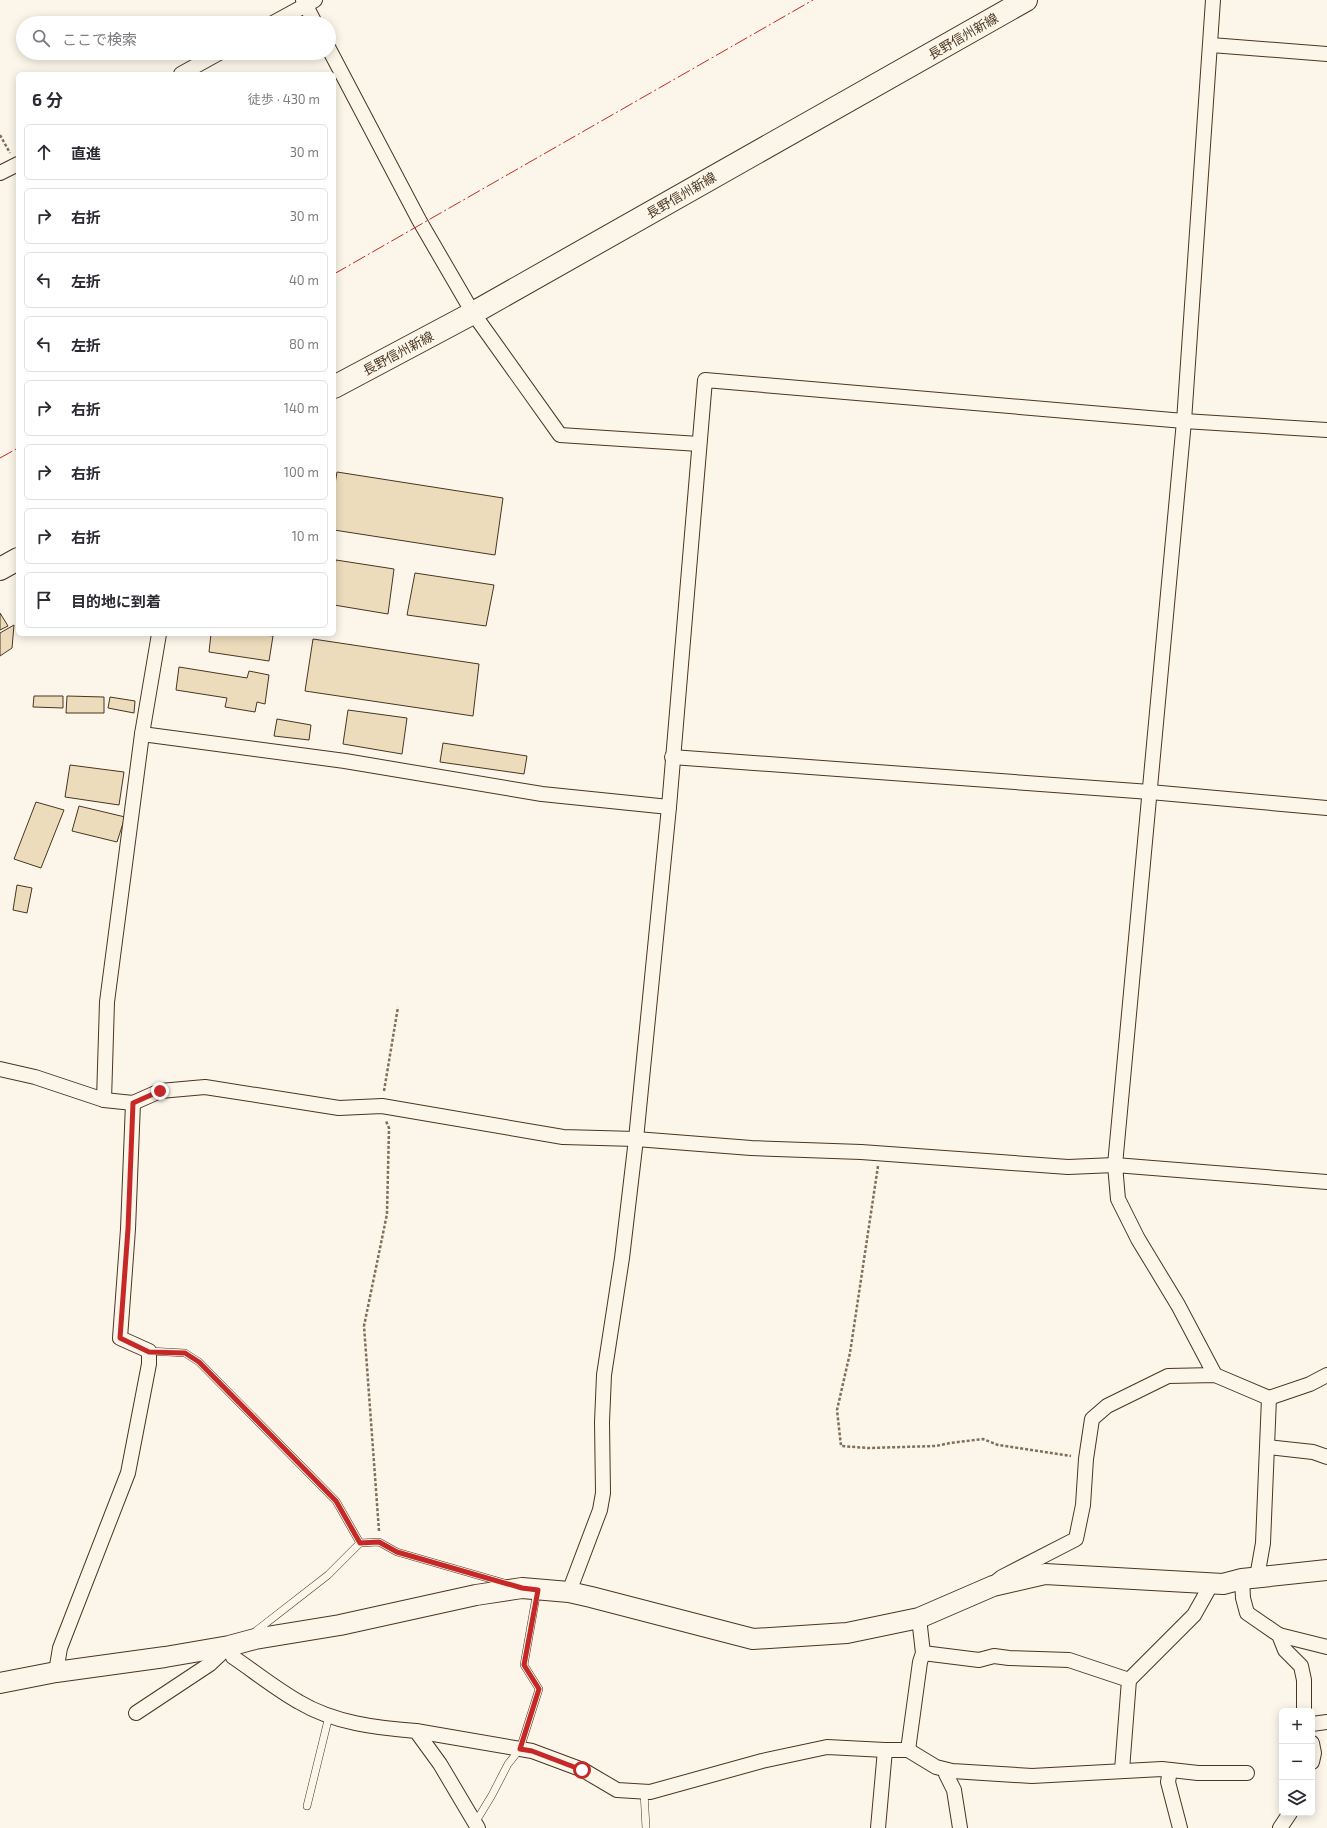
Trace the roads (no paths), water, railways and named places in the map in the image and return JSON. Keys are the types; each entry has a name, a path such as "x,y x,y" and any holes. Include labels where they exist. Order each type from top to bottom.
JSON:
{"main road":[{"name":"長野信州新線","path":"336,386 473,313 1026,0"},
{"path":"0,570 16,560"}],"street":[{"path":"1213,0 1184,421 1115,1165 1118,1199 1138,1239 1178,1305 1215,1375"},
{"path":"285,16 308,2 313,16"},
{"path":"1211,45 1327,54"},
{"path":"185,72 206,60"},
{"path":"335,60 419,220 473,313 560,435 699,444"},
{"path":"0,173 16,165"},
{"path":"569,1592 600,1510 603,1493 602,1422 604,1374 622,1258 636,1139 669,807 672,757 705,380 1184,421 1327,430"},
{"path":"104,1100 107,1002 142,734 159,636"},
{"path":"142,734 345,761 542,794 669,807"},
{"path":"672,757 1150,792 1327,808"},
{"path":"0,1069 35,1077 104,1100 133,1103 160,1091 204,1087 339,1108 382,1106 563,1137 636,1139 751,1148 880,1154 1068,1167 1115,1165 1327,1182"},
{"path":"56,1672 60,1648 128,1473 149,1364 149,1352 120,1338 128,1229 133,1103"},
{"path":"993,1586 1002,1577 1076,1539 1083,1504 1086,1459 1092,1419 1107,1406 1168,1376 1215,1375 1269,1398 1310,1384 1327,1375"},
{"path":"1269,1398 1263,1543 1243,1598 1247,1613 1279,1635 1305,1640 1327,1647"},
{"path":"1268,1447 1313,1452 1327,1457"},
{"path":"0,1683 56,1672 165,1657 229,1646 255,1639 340,1626 476,1595 530,1589 569,1592 753,1639 847,1633 919,1618 993,1586 1045,1574 1223,1584 1250,1578 1327,1570"},
{"path":"1122,1770 1129,1680 1194,1615 1212,1583"},
{"path":"908,1750 920,1662 923,1653 919,1618"},
{"path":"1279,1635 1285,1650 1301,1666 1304,1680 1304,1708"},
{"path":"136,1713 210,1664 229,1646"},
{"path":"229,1646 233,1657 300,1703 329,1716 372,1727 416,1731 532,1751 582,1770 617,1790 650,1792 747,1765 827,1748 908,1750 936,1767 946,1770 1032,1776 1122,1770 1247,1773"},
{"path":"923,1653 979,1660 994,1656 1009,1658 1070,1660 1129,1680"},
{"path":"1315,1724 1327,1722"},
{"path":"416,1731 440,1764 477,1826"},
{"path":"878,1828 885,1750"},
{"path":"946,1770 946,1774 954,1790 960,1828"},
{"path":"1170,1770 1168,1782 1180,1828"},
{"path":"1280,1828 1288,1816"}],"lane":[{"path":"149,1352 185,1353 199,1362 336,1501 360,1543"},
{"path":"255,1639 256,1630 328,1575 360,1543 379,1542 397,1552 530,1589 524,1665 539,1689 520,1749 508,1764 477,1826"},
{"path":"307,1806 329,1716"},
{"path":"644,1792 646,1828"}]}
